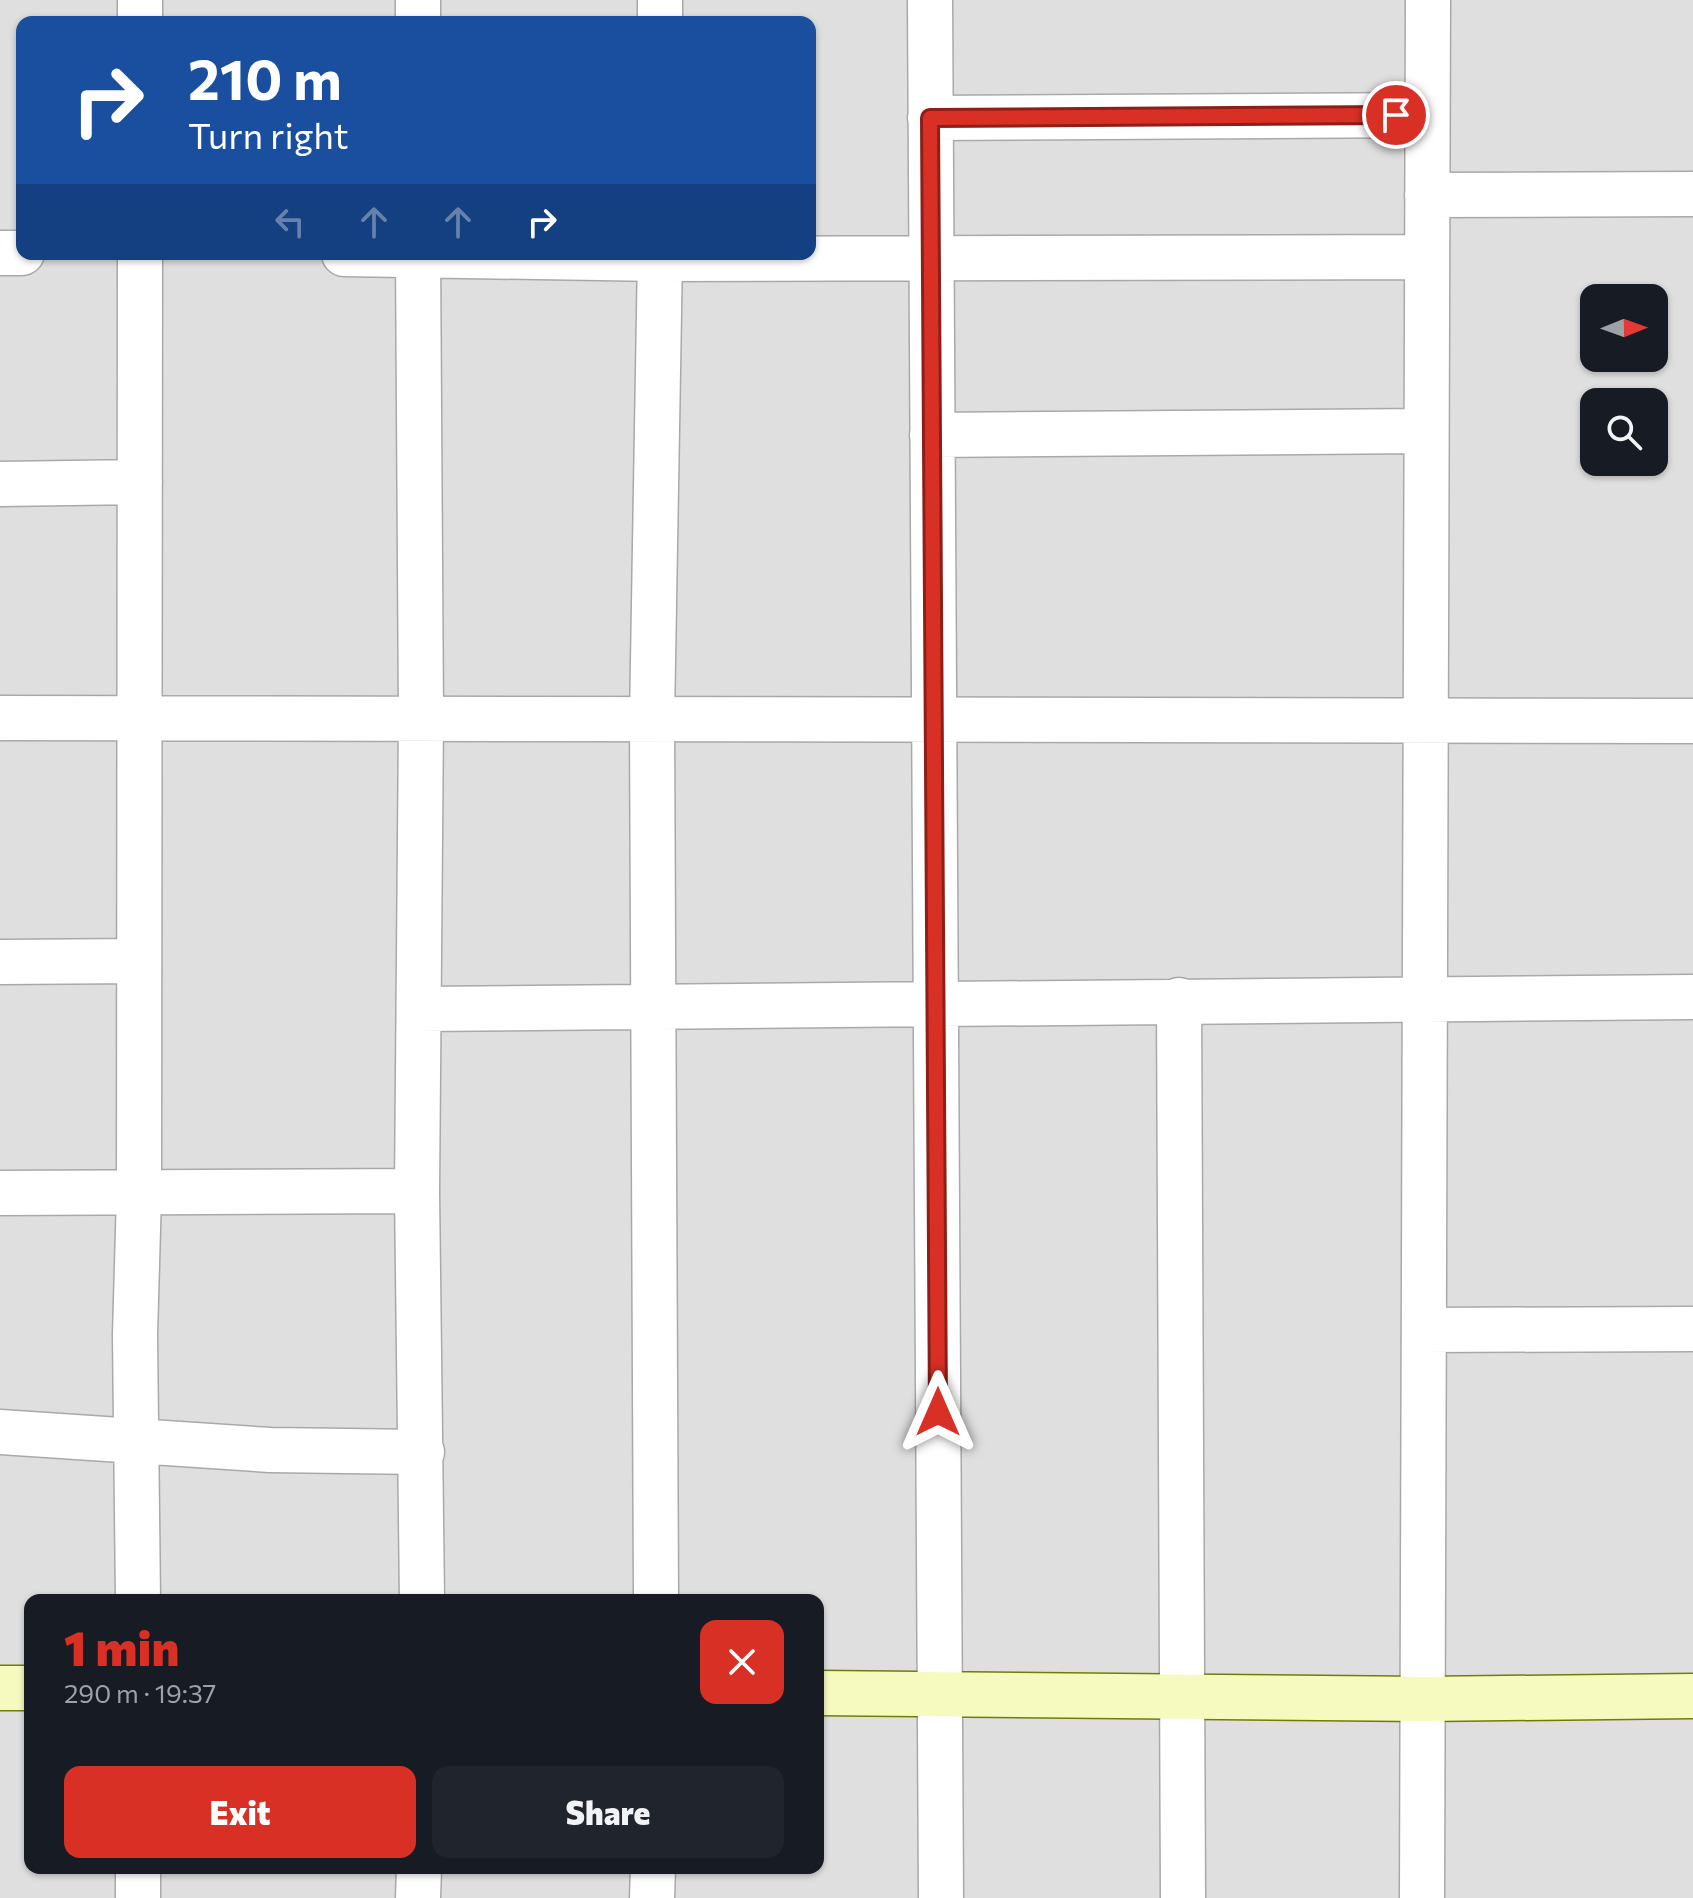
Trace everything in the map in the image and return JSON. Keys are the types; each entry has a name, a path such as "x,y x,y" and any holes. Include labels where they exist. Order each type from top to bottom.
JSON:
{"street":[{"path":"930,0 941,1898"},
{"path":"1422,1898 1428,0"},
{"path":"930,118 1427,115"},
{"path":"1427,195 1693,194"},
{"path":"816,258 1427,257"},
{"path":"138,1594 135,1335 139,1194 140,260"},
{"path":"418,260 421,1009 417,1191 422,1594"},
{"path":"656,1594 652,720 660,260"},
{"path":"932,435 1426,431"},
{"path":"0,484 140,482"},
{"path":"0,718 1693,721"},
{"path":"0,962 139,961"},
{"path":"421,1009 1425,997 1693,997"},
{"path":"1179,1000 1183,1898"},
{"path":"0,1193 417,1191"},
{"path":"1424,1330 1693,1329"},
{"path":"0,1432 270,1450 422,1452"},
{"path":"0,1688 24,1688"},
{"path":"824,1693 1423,1699 1693,1696"},
{"path":"138,1874 138,1898"},
{"path":"418,1898 419,1874"},
{"path":"652,1898 653,1874"}],"shaded area":[{"path":"0,0 1693,0 1693,1898 0,1898"}],"route":[{"path":"938,1412 930,118 1396,115"}]}
